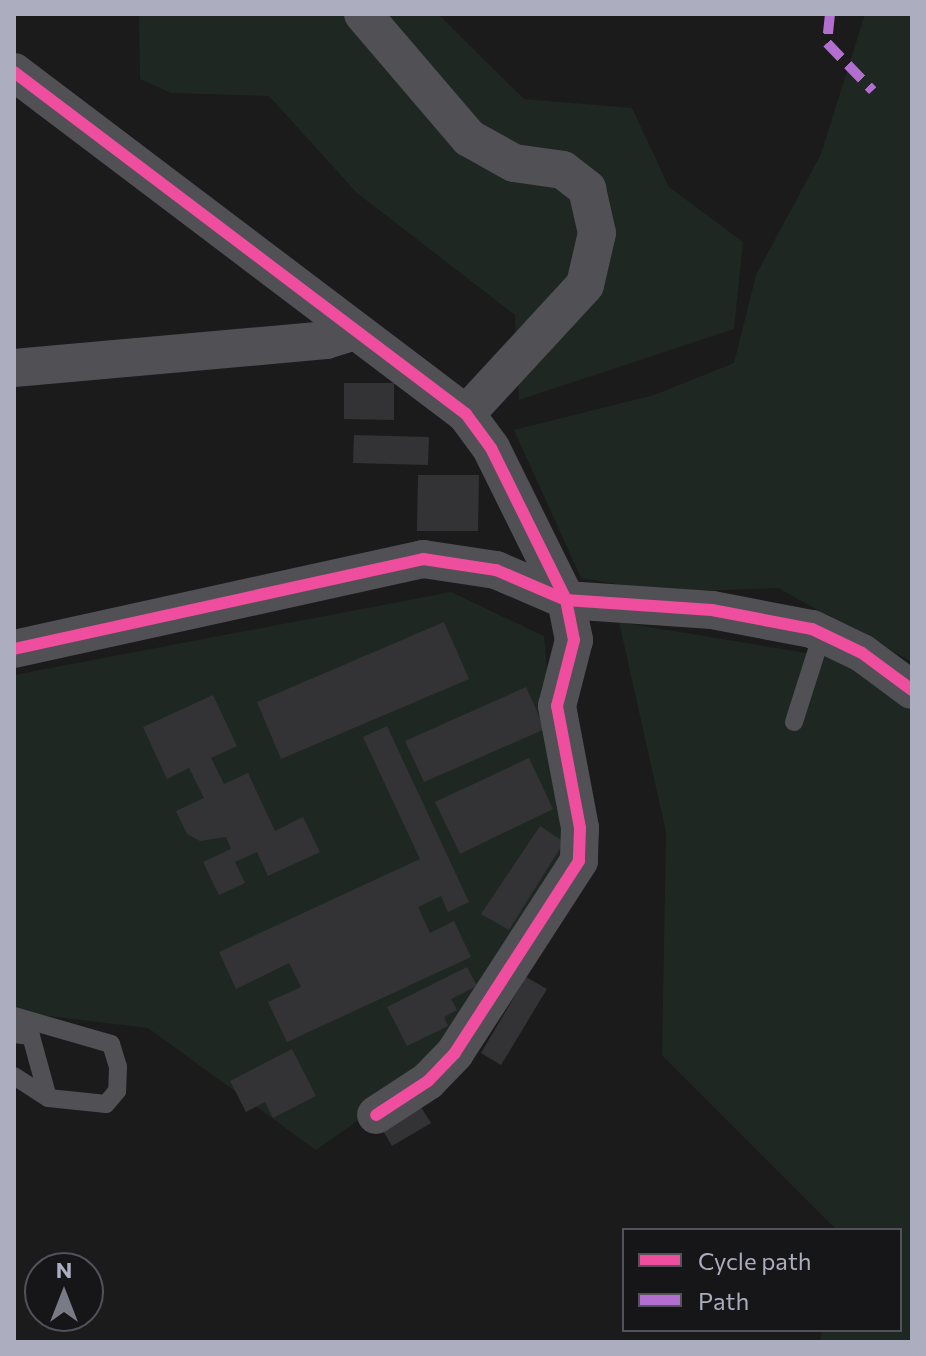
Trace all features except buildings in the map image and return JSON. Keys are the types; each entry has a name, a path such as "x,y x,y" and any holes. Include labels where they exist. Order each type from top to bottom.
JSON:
{"street":[{"path":"363,14 469,138 514,163 563,170 587,189 597,233 585,285 466,414"},
{"path":"14,72 466,414 491,448 566,600 574,640 557,706 580,828 579,861 455,1053 428,1081 376,1115"},
{"path":"14,368 326,340 356,331"},
{"path":"14,649 423,559 496,570 566,600 712,610 822,634 862,653 912,690"}],"lane":[{"path":"794,722 822,634"},
{"path":"14,1076 48,1098 106,1104 117,1091 118,1067 111,1044 23,1026"},
{"path":"23,1026 48,1098"}],"shaded area":[{"path":"139,14 438,14 524,99 632,108 669,187 743,242 734,329 519,400 515,315 357,193 269,96 171,93 140,79"},
{"path":"865,14 912,14 912,662 778,588 666,592 581,578 514,430 654,395 734,363 756,275 821,154"},
{"path":"451,592 544,636 565,852 498,961 407,1086 316,1150 148,1028 14,1012 14,675"},
{"path":"619,622 849,660 912,711 912,1342 819,1342 822,1332 902,1332 902,1228 835,1228 662,1055 666,832"}],"marked path":[{"path":"830,14 827,43 873,91"}],"cycle path":[{"path":"14,72 466,414 491,448 566,600 574,640 557,706 580,828 579,861 455,1053 428,1081 376,1115"},
{"path":"14,649 423,559 496,570 566,600 712,610 812,629 862,653 912,690"}]}
